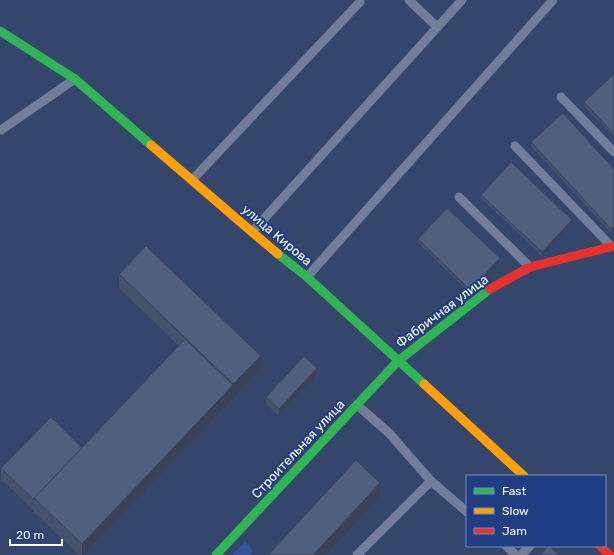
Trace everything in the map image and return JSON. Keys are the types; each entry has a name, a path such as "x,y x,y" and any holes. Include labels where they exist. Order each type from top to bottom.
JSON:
{"street":[{"name":"улица Кирова","path":"0,31 75,79 252,232 307,277 523,475"},
{"name":"Фабричная улица","path":"398,361 487,291 530,266 613,246"},
{"name":"Строительная улица","path":"216,555 398,361"},
{"path":"601,547 610,555"}],"lane":[{"path":"409,0 437,27"},
{"path":"252,232 462,0"},
{"path":"307,277 553,0"},
{"path":"192,180 360,2"},
{"path":"0,130 75,79"},
{"path":"561,97 614,152"},
{"path":"515,146 613,246"},
{"path":"459,197 530,266"},
{"path":"357,405 389,433 431,481 466,511"},
{"path":"357,555 431,481"},
{"path":"507,547 516,555"},
{"path":"521,555 529,547"}],"shaded area":[{"path":"246,541 253,551 250,555 232,555"}],"building":[{"path":"614,74 614,134 584,102"},
{"path":"563,113 614,169 614,226 611,229 531,142"},
{"path":"511,162 572,220 542,252 481,195"},
{"path":"447,208 500,258 470,290 418,239"},
{"path":"146,246 261,356 233,384 119,274"},
{"path":"185,339 233,385 82,544 34,498"},
{"path":"304,356 317,368 279,409 266,397"},
{"path":"51,417 82,448 34,498 34,500 1,468"},
{"path":"356,460 380,483 313,555 268,555"},
{"path":"547,547 550,547 559,555 540,555"}],"traffic: fast":[{"path":"0,31 75,79 151,145"},
{"path":"278,254 307,277 424,384"},
{"path":"216,555 398,361 490,289"}],"traffic: slow":[{"path":"151,145 278,254"},
{"path":"424,384 523,475"}],"traffic: jam":[{"path":"490,289 530,267 614,246"},
{"path":"601,547 610,555"}]}
